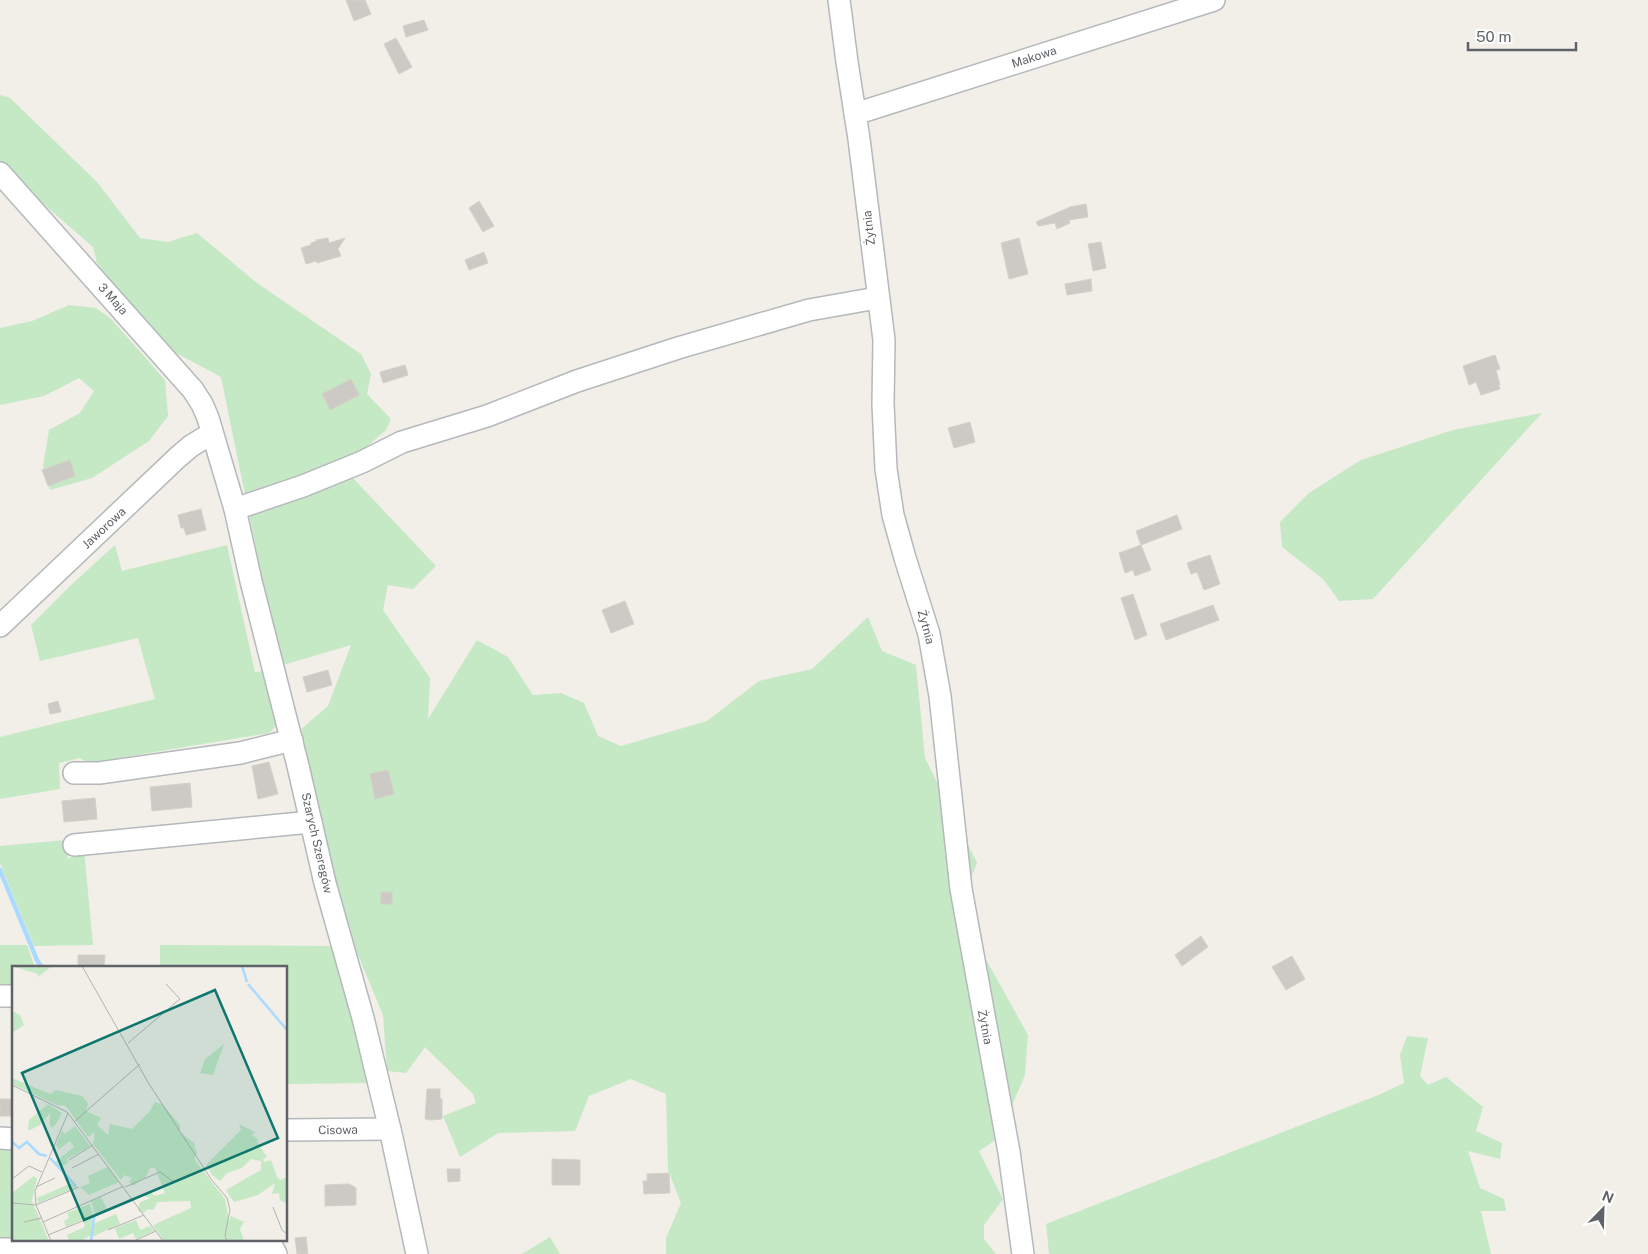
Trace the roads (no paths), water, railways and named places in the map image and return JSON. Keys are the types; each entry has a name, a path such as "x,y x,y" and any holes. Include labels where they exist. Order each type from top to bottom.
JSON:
{"street":[{"name":"Żytnia","path":"839,0 884,340 883,404 886,469 894,515 905,558 929,634 940,696 961,889 1009,1152 1023,1254"},
{"name":"Makowa","path":"855,114 1214,0"},
{"name":"3 Maja","path":"0,173 193,390 202,404 212,434"},
{"path":"235,509 303,486 362,462 402,442 487,416 577,381 678,348 809,310 877,298"},
{"name":"Szarych Szeregów","path":"212,434 235,509 250,582 292,740 325,883 363,1018 418,1254"},
{"name":"Jaworowa","path":"0,626 178,458 196,443 212,434"},
{"path":"74,773 98,773 240,753 292,740"},
{"path":"74,845 311,822"},
{"name":"Cisowa","path":"288,1130 390,1129"},
{"path":"0,1249 273,1248 276,1254"}],"waterway":[{"path":"0,870 41,966"}]}
